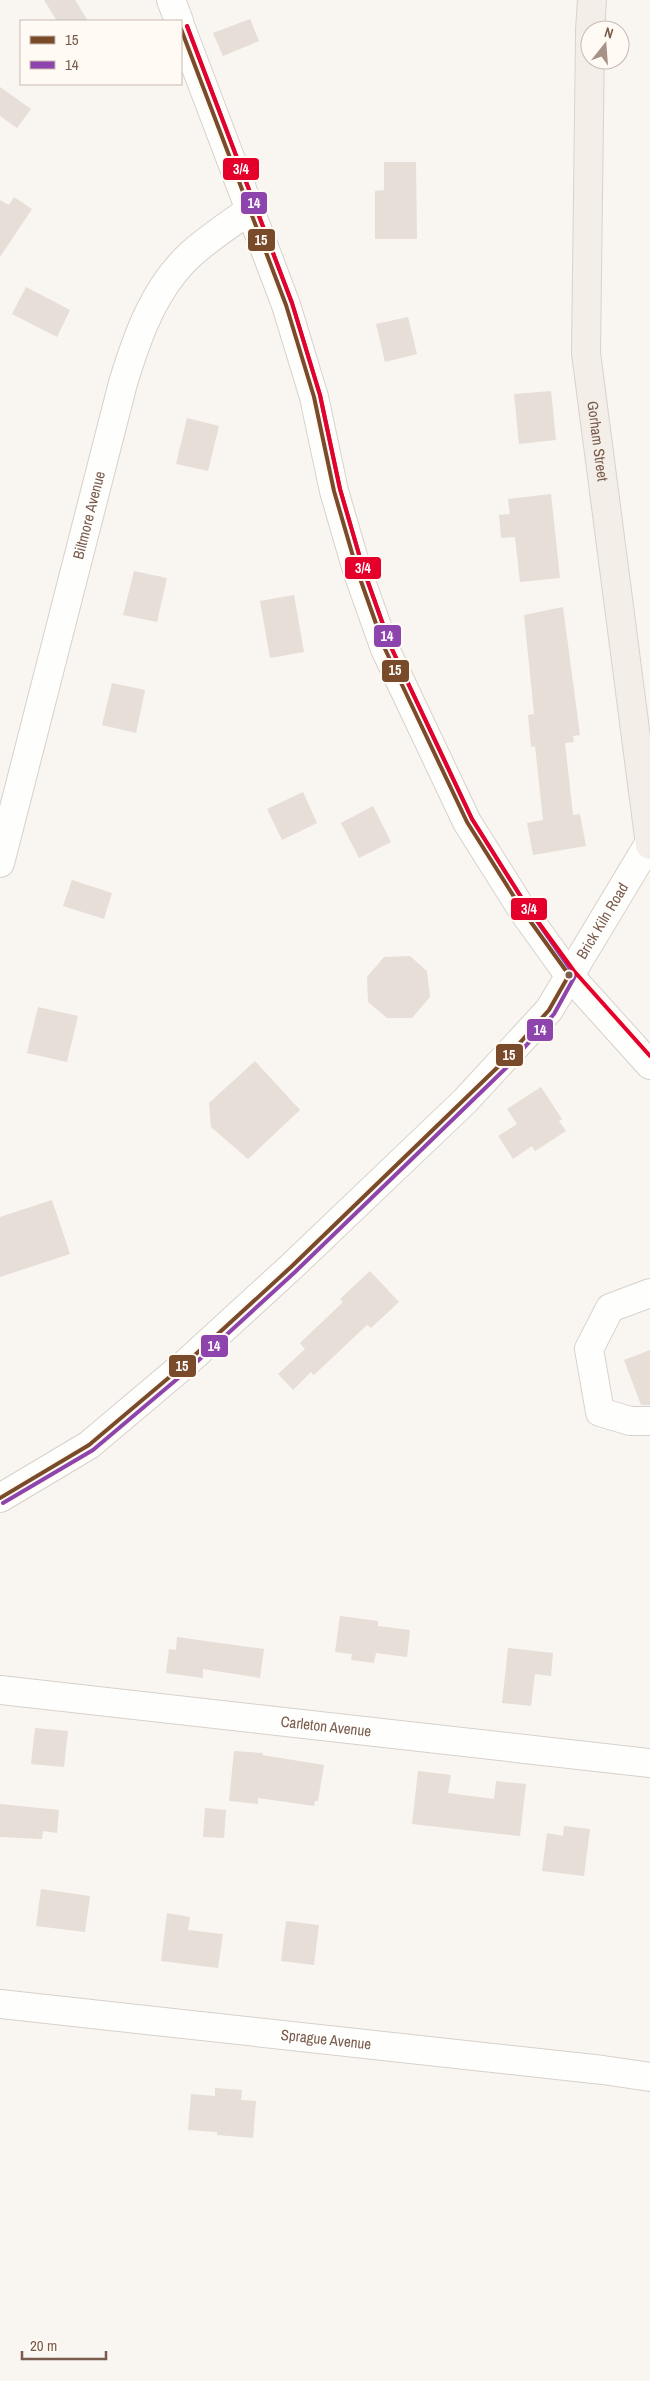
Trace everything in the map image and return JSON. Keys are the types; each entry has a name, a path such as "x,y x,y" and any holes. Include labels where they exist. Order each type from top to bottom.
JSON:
{"main road":[{"path":"591,20 592,0"},
{"name":"Gorham Street","path":"590,70 586,353 650,844"}],"street":[{"path":"171,0 179,20"},
{"path":"182,31 286,305 314,397 337,500 357,570 385,649 467,822 523,911 569,975 650,1065"},
{"name":"Biltmore Avenue","path":"0,863 118,402 134,349 158,297 172,275 210,238 250,210"},
{"name":"Brick Kiln Road","path":"0,1498 89,1445 185,1364 291,1267 502,1063 549,1010 650,844"},
{"path":"650,1293 610,1308 589,1349 600,1412 630,1421 650,1421"},
{"name":"Carleton Avenue","path":"0,1690 650,1763"},
{"name":"Sprague Avenue","path":"0,2004 593,2069 650,2077"}],"building":[{"path":"44,0 75,0 87,20 56,20"},
{"path":"250,19 259,41 223,56 213,33"},
{"path":"0,87 31,109 17,128 0,116"},
{"path":"384,162 416,162 417,239 375,239 375,191 384,190"},
{"path":"14,197 32,209 0,257 0,200 9,205"},
{"path":"26,287 70,310 57,337 12,314"},
{"path":"408,317 417,354 385,362 376,324"},
{"path":"551,391 556,440 519,444 514,394"},
{"path":"187,418 219,426 208,471 176,464"},
{"path":"551,494 560,578 520,582 515,537 501,538 499,515 510,514 508,499"},
{"path":"134,571 167,578 157,622 123,615"},
{"path":"294,595 304,652 270,658 260,601"},
{"path":"563,607 580,735 573,736 574,742 565,743 573,815 580,814 586,846 533,855 527,823 543,820 535,746 531,747 528,715 534,714 524,615"},
{"path":"112,683 145,690 136,733 102,725"},
{"path":"303,792 317,823 282,840 267,809"},
{"path":"373,806 391,842 359,858 341,823"},
{"path":"72,880 112,893 104,919 63,906"},
{"path":"410,956 427,971 430,997 412,1018 387,1018 368,1002 367,977 384,957"},
{"path":"38,1007 78,1016 67,1062 27,1053"},
{"path":"255,1061 300,1110 248,1159 211,1127 209,1103"},
{"path":"541,1087 562,1119 559,1121 566,1131 535,1151 532,1146 513,1159 498,1136 517,1124 507,1109"},
{"path":"52,1200 70,1254 0,1277 0,1217"},
{"path":"370,1271 399,1302 371,1328 367,1325 314,1375 311,1372 293,1390 278,1374 305,1349 300,1343 343,1302 340,1299"},
{"path":"650,1350 650,1405 641,1405 624,1360"},
{"path":"340,1616 378,1621 378,1626 410,1630 407,1657 376,1653 374,1663 351,1660 352,1654 335,1652"},
{"path":"177,1637 264,1649 260,1678 203,1669 203,1678 166,1673 169,1649 176,1650"},
{"path":"508,1648 553,1653 551,1676 535,1674 531,1706 502,1703"},
{"path":"35,1728 68,1731 64,1767 31,1764"},
{"path":"234,1751 263,1753 262,1755 324,1765 318,1801 315,1801 314,1806 258,1798 258,1804 229,1801"},
{"path":"418,1771 451,1775 448,1793 494,1799 496,1781 526,1784 520,1836 412,1824"},
{"path":"0,1804 59,1810 57,1833 43,1831 42,1839 0,1837"},
{"path":"205,1808 226,1810 224,1838 203,1837"},
{"path":"564,1826 590,1829 584,1876 542,1871 547,1833 563,1836"},
{"path":"41,1889 90,1896 85,1932 36,1926"},
{"path":"167,1913 190,1917 188,1930 223,1934 218,1968 161,1961"},
{"path":"286,1921 319,1925 314,1965 281,1961"},
{"path":"215,2088 242,2090 241,2100 256,2101 253,2138 217,2135 217,2132 188,2130 191,2094 215,2096"}],"transit line":[{"name":"14","path":"3,1503 93,1450 189,1369 295,1272 507,1067 554,1014 575,976 528,908 472,819 391,647 363,568 340,489 320,395 292,303 187,26"},
{"name":"3/4","path":"187,26 292,303 320,395 340,489 363,568 391,647 472,819 528,908 574,971 650,1056"},
{"name":"15","path":"0,1498 89,1445 185,1364 291,1267 502,1063 549,1010 569,975 523,911 467,822 385,649 357,570 334,491 314,397 286,305 182,32"}]}
